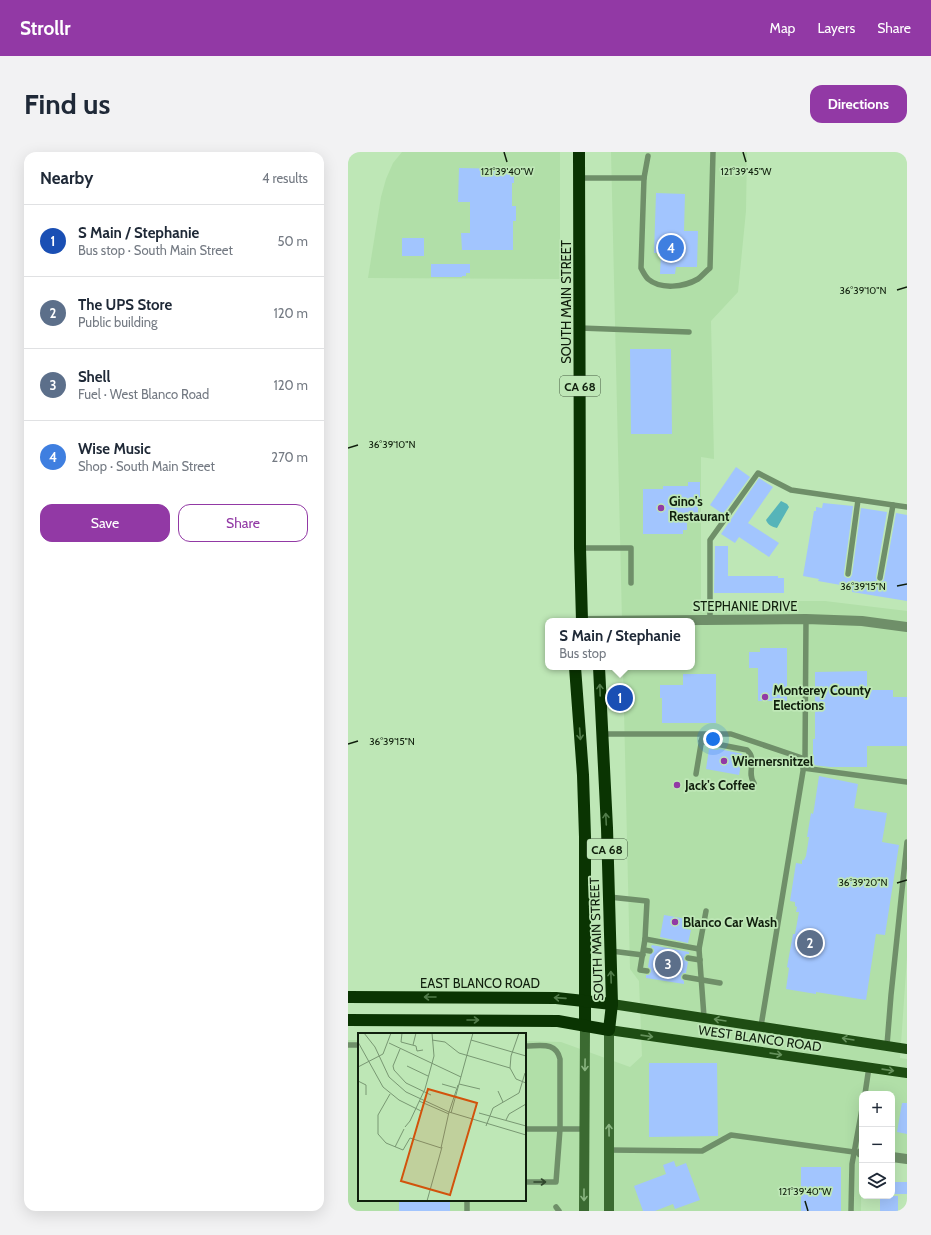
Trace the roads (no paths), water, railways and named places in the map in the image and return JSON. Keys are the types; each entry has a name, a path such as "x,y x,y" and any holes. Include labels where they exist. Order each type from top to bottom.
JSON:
{"highway":[{"name":"SOUTH MAIN STREET","path":"579,152 580,548 583,618"},
{"name":"SOUTH MAIN STREET","path":"576,670 584,798 585,1026"},
{"name":"SOUTH MAIN STREET","path":"599,670 611,951 612,1004 609,1030"},
{"name":"EAST BLANCO ROAD","path":"348,997 556,998 612,1004"},
{"path":"348,1020 558,1021 609,1030"}],"main road":[{"name":"WEST BLANCO ROAD","path":"612,1004 907,1049"},
{"name":"SOUTH MAIN STREET","path":"584,1211 586,1129 585,1026"},
{"name":"WEST BLANCO ROAD","path":"609,1030 907,1073"},
{"name":"SOUTH MAIN STREET","path":"609,1030 609,1211"}],"street":[{"name":"STEPHANIE DRIVE","path":"695,619 806,619 862,621 907,627"},
{"path":"895,1157 907,1159"}],"lane":[{"path":"648,156 644,178 641,268 646,278 663,286 685,284 699,278 710,268 714,152"},
{"path":"579,178 644,178"},
{"path":"580,328 689,332"},
{"path":"710,619 710,540 758,473 791,490 907,507"},
{"path":"848,574 858,500"},
{"path":"880,578 893,505"},
{"path":"580,548 631,548 631,583"},
{"path":"761,1026 805,759 806,619"},
{"path":"696,774 702,733"},
{"path":"602,734 731,734 805,759"},
{"path":"701,741 748,750 752,758 750,777 754,783"},
{"path":"804,768 907,782"},
{"path":"887,1045 892,979 907,842"},
{"path":"608,896 647,901 646,939 640,970 647,971"},
{"path":"704,1017 699,949 706,911"},
{"path":"646,939 699,949"},
{"path":"611,951 650,951"},
{"path":"688,958 700,960"},
{"path":"685,977 720,983"},
{"path":"526,1046 552,1047 556,1049 559,1055 560,1129 556,1182 526,1182"},
{"path":"865,1091 869,1067"},
{"path":"526,1129 586,1129"},
{"path":"609,1150 702,1151 731,1135 859,1153 852,1164 851,1211"}],"water":[{"path":"781,501 789,507 777,528 770,526 766,520"}],"place":[{"name":"Wise Music","path":"671,248"},
{"name":"Gino's Restaurant","path":"661,508"},
{"name":"Monterey County Elections","path":"765,697"},
{"name":"S Main / Stephanie","path":"620,698"},
{"name":"Wiernersnitzel","path":"724,761"},
{"name":"Jack's Coffee","path":"677,785"},
{"name":"Blanco Car Wash","path":"675,922"},
{"name":"The UPS Store","path":"810,943"},
{"name":"Shell","path":"668,964"}]}
